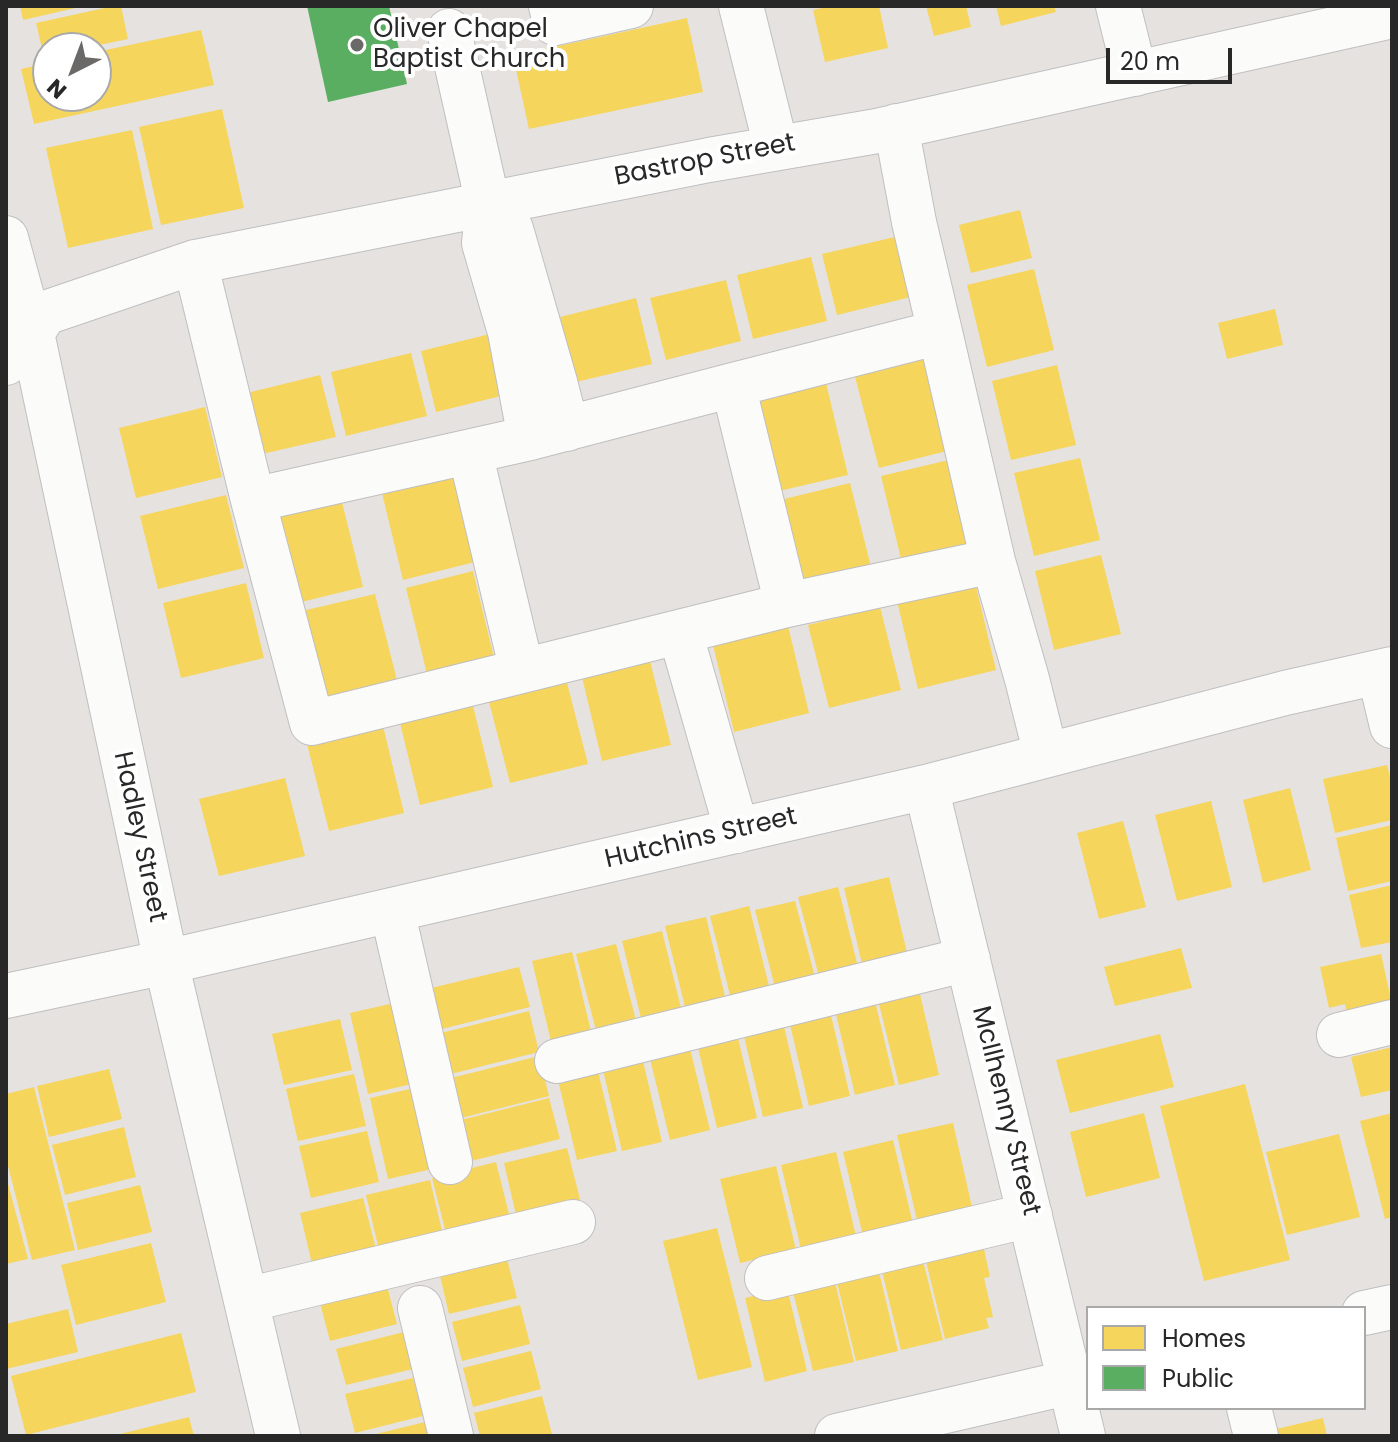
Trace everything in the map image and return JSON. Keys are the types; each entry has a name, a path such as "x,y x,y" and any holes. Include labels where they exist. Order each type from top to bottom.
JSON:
{"street":[{"path":"551,6 555,23 631,6"},
{"path":"741,6 776,147"},
{"path":"1118,6 1135,74"},
{"name":"Bastrop Street","path":"15,337 45,313 195,262 896,126 1392,16"},
{"path":"449,31 488,204 511,229 555,382 548,434"},
{"path":"896,126 914,222 993,561 1046,755"},
{"name":"Hadley Street","path":"6,238 15,337 278,1436"},
{"path":"195,262 312,723 787,605 993,561"},
{"path":"253,500 548,434 940,332"},
{"path":"733,385 787,605"},
{"path":"470,452 522,671"},
{"path":"680,632 737,831"},
{"path":"1386,670 1392,726"},
{"name":"Hutchins Street","path":"6,996 926,787 1285,693 1386,670"},
{"name":"McIlhenny Street","path":"926,787 1030,1215 1080,1380 1083,1436"},
{"path":"392,910 450,1162"},
{"path":"557,1061 968,959"},
{"path":"1339,1035 1392,1022"},
{"path":"767,1278 1030,1215"},
{"path":"246,1300 573,1222"},
{"path":"1366,1313 1392,1307"},
{"path":"420,1308 451,1436"},
{"path":"837,1436 1080,1380"},
{"path":"1250,1410 1256,1436"}],"building: Homes":[{"path":"20,6 80,6 80,7 23,20"},
{"path":"121,6 128,39 112,42 112,32 38,32 36,23"},
{"path":"831,6 879,6 888,48 825,62 813,10"},
{"path":"926,6 966,6 971,27 934,36"},
{"path":"996,6 1054,6 1056,12 1001,26"},
{"path":"687,18 703,92 529,129 513,56"},
{"path":"201,30 214,85 112,107 112,49"},
{"path":"32,67 32,112 89,112 34,124 21,69"},
{"path":"222,109 244,208 161,225 139,127"},
{"path":"132,130 153,229 68,248 46,148"},
{"path":"1020,210 1032,258 971,273 959,225"},
{"path":"899,236 915,296 837,315 822,254"},
{"path":"811,257 827,321 753,339 737,275"},
{"path":"1034,269 1054,350 987,367 967,285"},
{"path":"726,280 741,341 666,360 650,298"},
{"path":"636,298 652,364 576,382 560,317"},
{"path":"1275,309 1283,345 1227,359 1218,323"},
{"path":"494,333 509,394 436,412 421,351"},
{"path":"411,353 427,416 346,436 331,372"},
{"path":"928,355 951,450 879,468 854,373"},
{"path":"1057,365 1076,445 1011,460 992,381"},
{"path":"320,375 336,437 258,455 243,394"},
{"path":"826,383 848,475 779,491 756,400"},
{"path":"205,407 222,477 136,498 119,428"},
{"path":"1080,458 1100,540 1034,556 1014,473"},
{"path":"953,459 976,550 903,567 881,476"},
{"path":"453,471 475,562 403,580 381,489"},
{"path":"850,483 873,575 802,592 780,500"},
{"path":"340,494 363,587 297,603 274,510"},
{"path":"226,495 244,568 158,589 140,516"},
{"path":"1101,555 1121,634 1054,650 1035,571"},
{"path":"473,571 496,666 429,682 406,588"},
{"path":"974,578 996,670 918,689 896,597"},
{"path":"246,583 264,658 181,678 163,603"},
{"path":"375,594 398,684 324,702 302,611"},
{"path":"880,607 901,690 829,708 808,625"},
{"path":"788,626 809,713 734,732 713,645"},
{"path":"650,661 671,745 602,761 582,677"},
{"path":"566,679 588,764 510,783 488,698"},
{"path":"473,706 493,787 420,805 400,723"},
{"path":"382,722 404,813 329,831 306,740"},
{"path":"1387,765 1392,785 1392,820 1335,833 1323,779"},
{"path":"285,778 305,856 219,876 199,799"},
{"path":"1290,788 1311,870 1263,883 1243,800"},
{"path":"1211,801 1232,887 1177,901 1155,815"},
{"path":"1123,821 1146,907 1099,919 1077,833"},
{"path":"1392,825 1392,881 1348,891 1336,838"},
{"path":"889,877 909,961 864,972 844,888"},
{"path":"1392,885 1392,942 1361,948 1349,895"},
{"path":"838,887 860,975 821,984 798,897"},
{"path":"795,901 817,985 777,995 755,910"},
{"path":"749,906 771,994 732,1003 710,916"},
{"path":"706,917 727,1005 687,1015 665,926"},
{"path":"662,931 683,1016 643,1026 622,941"},
{"path":"616,944 638,1028 598,1038 576,954"},
{"path":"1181,948 1192,988 1115,1006 1104,967"},
{"path":"572,952 593,1040 553,1050 532,961"},
{"path":"1381,954 1392,1004 1347,1014 1345,1004 1329,1008 1320,967"},
{"path":"519,967 530,1007 442,1029 431,988"},
{"path":"919,990 939,1075 899,1085 878,1000"},
{"path":"875,1001 895,1085 855,1095 835,1010"},
{"path":"394,1003 412,1084 368,1094 350,1013"},
{"path":"529,1011 539,1052 451,1074 441,1033"},
{"path":"830,1011 850,1096 809,1106 789,1020"},
{"path":"340,1019 352,1070 284,1085 272,1034"},
{"path":"783,1022 803,1108 763,1117 743,1032"},
{"path":"737,1034 757,1118 717,1128 697,1043"},
{"path":"1160,1034 1174,1087 1070,1113 1056,1060"},
{"path":"689,1045 710,1130 670,1140 649,1055"},
{"path":"1392,1047 1392,1090 1361,1097 1351,1057"},
{"path":"539,1056 549,1096 461,1118 451,1078"},
{"path":"642,1057 662,1142 622,1151 602,1066"},
{"path":"597,1067 617,1151 577,1160 557,1076"},
{"path":"109,1069 122,1119 49,1137 37,1086"},
{"path":"354,1074 366,1126 298,1141 286,1089"},
{"path":"1245,1084 1290,1260 1204,1281 1160,1106"},
{"path":"34,1087 75,1250 32,1260 6,1158 6,1094"},
{"path":"414,1088 432,1169 388,1179 370,1098"},
{"path":"549,1098 560,1139 471,1161 461,1120"},
{"path":"1144,1113 1160,1178 1086,1197 1070,1132"},
{"path":"1392,1113 1392,1217 1385,1219 1360,1121"},
{"path":"953,1123 972,1207 917,1220 897,1135"},
{"path":"124,1127 136,1177 65,1195 52,1145"},
{"path":"367,1131 379,1182 311,1198 299,1146"},
{"path":"1339,1134 1360,1217 1287,1235 1266,1152"},
{"path":"893,1140 913,1224 863,1236 843,1152"},
{"path":"567,1148 581,1203 517,1219 504,1163"},
{"path":"836,1152 856,1236 801,1249 781,1165"},
{"path":"496,1162 510,1218 446,1233 432,1178"},
{"path":"776,1166 796,1250 740,1263 720,1179"},
{"path":"6,1176 28,1259 6,1264"},
{"path":"430,1180 443,1235 379,1250 366,1195"},
{"path":"140,1185 152,1232 78,1250 67,1203"},
{"path":"363,1198 377,1253 313,1268 300,1213"},
{"path":"717,1228 752,1367 698,1380 663,1241"},
{"path":"982,1240 990,1277 984,1278 993,1317 986,1318 989,1328 945,1339 924,1253"},
{"path":"151,1243 166,1302 76,1325 61,1265"},
{"path":"922,1257 943,1340 901,1350 881,1267"},
{"path":"507,1259 517,1298 449,1314 440,1276"},
{"path":"878,1268 898,1351 856,1361 836,1278"},
{"path":"834,1278 854,1362 813,1371 792,1288"},
{"path":"387,1286 397,1324 330,1341 320,1303"},
{"path":"787,1288 807,1371 765,1382 745,1298"},
{"path":"520,1305 530,1344 462,1361 452,1322"},
{"path":"68,1309 78,1352 6,1369 6,1324"},
{"path":"404,1332 413,1369 346,1385 336,1349"},
{"path":"181,1333 196,1392 26,1435 11,1376"},
{"path":"531,1351 541,1389 473,1407 463,1368"},
{"path":"413,1378 423,1416 355,1433 345,1394"},
{"path":"542,1396 552,1434 480,1436 474,1413"},
{"path":"189,1417 194,1436 116,1436 116,1435"},
{"path":"1323,1418 1327,1436 1274,1436 1272,1430"},
{"path":"425,1422 428,1436 372,1436 372,1435"}],"building: Public":[{"name":"Oliver Chapel Baptist Church","path":"307,6 389,6 407,84 328,102"}],"place":[{"name":"Oliver Chapel Baptist Church","path":"357,45"}]}
